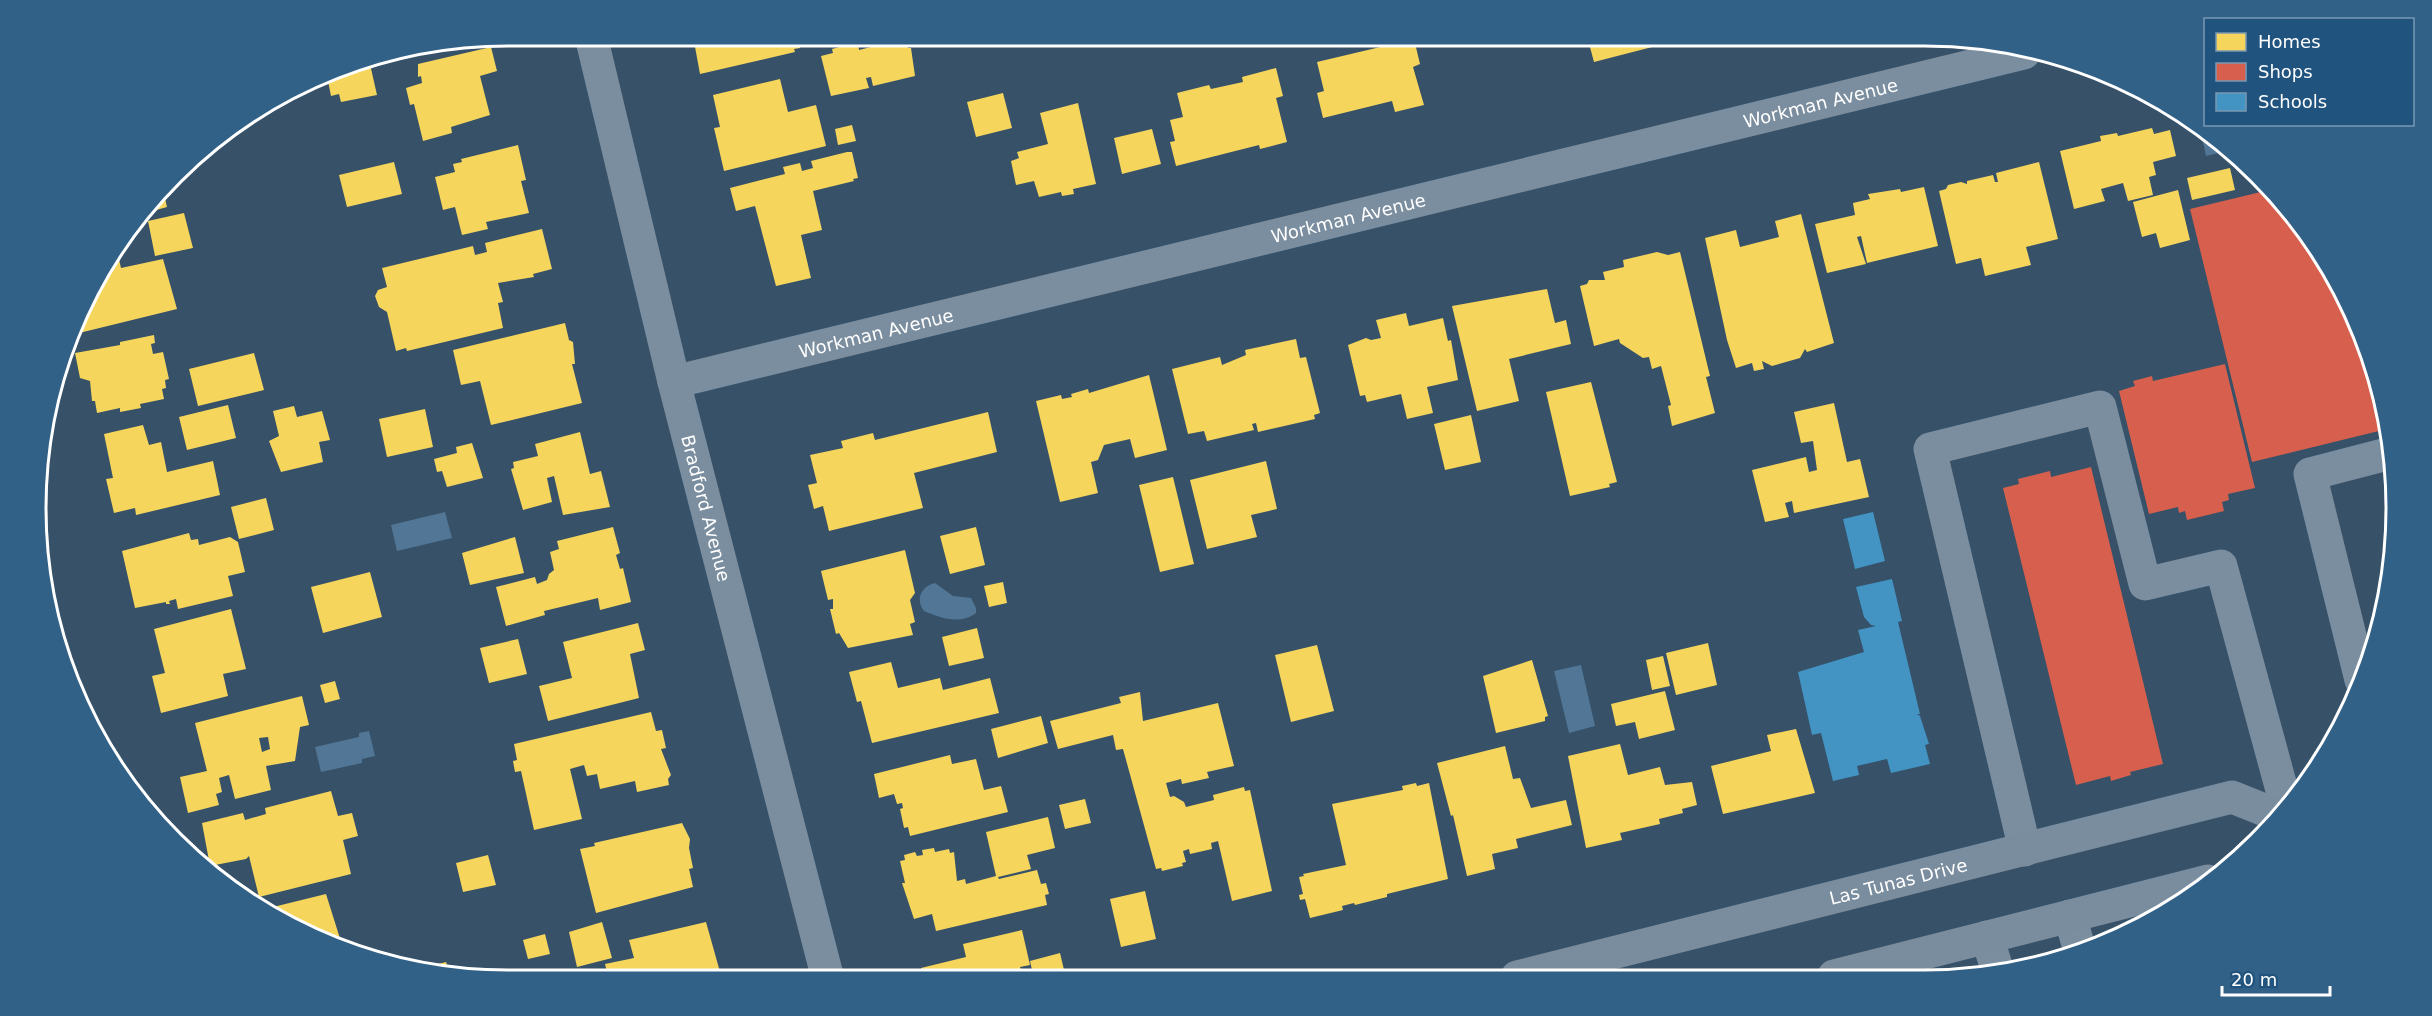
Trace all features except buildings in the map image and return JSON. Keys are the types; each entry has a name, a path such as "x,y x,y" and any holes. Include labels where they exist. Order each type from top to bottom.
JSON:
{"main road":[{"name":"Las Tunas Drive","path":"1545,970 2232,798 2270,813"},
{"path":"1858,970 2070,916 2167,899"}],"street":[{"name":"Bradford Avenue","path":"593,46 674,382 826,970"},
{"name":"Workman Avenue","path":"674,382 2013,55"},
{"path":"2025,850 1930,449 2100,407 2145,584 2221,566 2284,797"},
{"path":"2357,665 2310,474 2383,455"},
{"path":"2070,916 2078,943"},
{"path":"1987,937 1996,964"}],"water":[{"path":"2203,140 2218,153 2206,156"},
{"path":"445,512 452,538 397,551 391,525"},
{"path":"935,583 953,596 971,598 976,613 970,617 957,619 943,618 924,611 920,602 921,594 926,587"},
{"path":"1581,665 1595,726 1569,733 1554,671"},
{"path":"369,731 375,756 362,759 362,763 321,772 315,747 359,737 359,733"}]}
